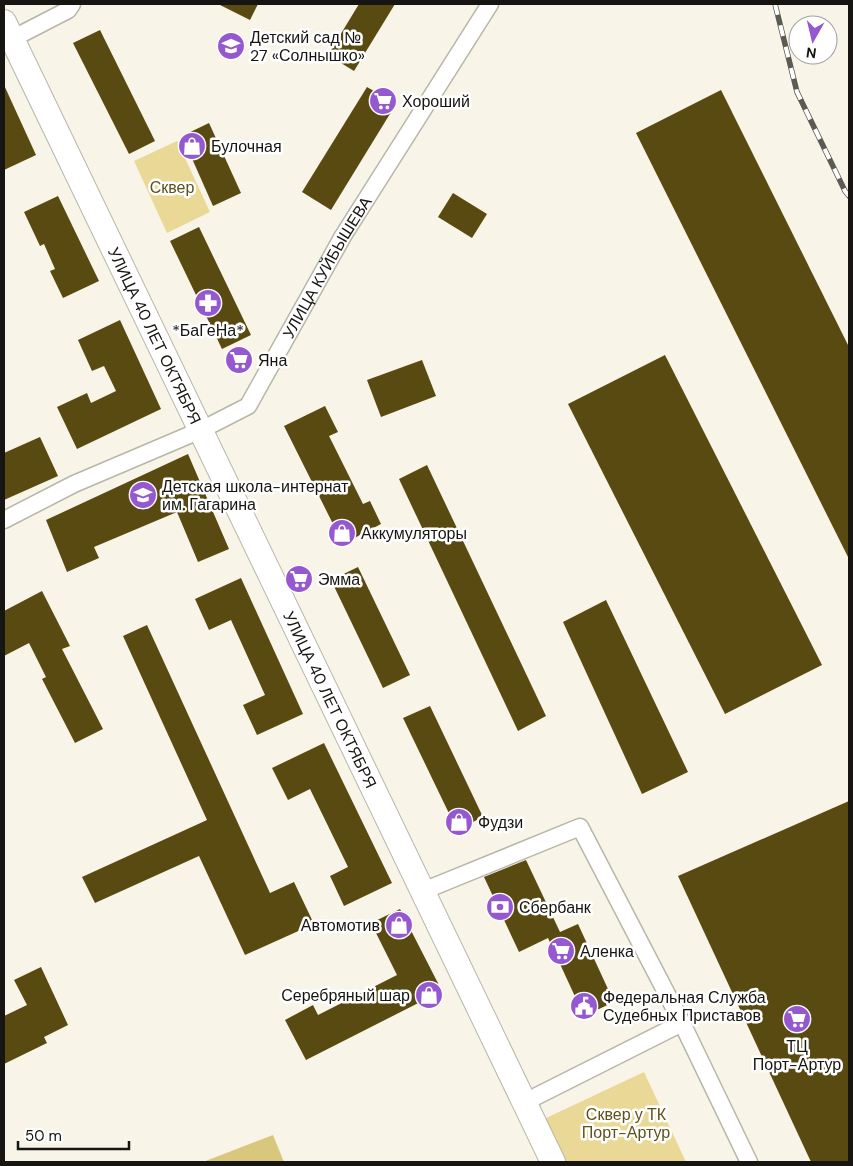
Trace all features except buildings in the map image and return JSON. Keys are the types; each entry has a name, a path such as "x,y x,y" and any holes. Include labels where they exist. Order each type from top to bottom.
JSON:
{"main road":[{"name":"УЛИЦА 40 ЛЕТ ОКТЯБРЯ","path":"6,35 201,430 553,1162"}],"street":[{"path":"6,35 68,10 72,4"},
{"name":"УЛИЦА КУЙБЫШЕВА","path":"4,520 74,484 201,430 248,406 343,236 490,4"},
{"path":"423,891 580,827 682,1023 749,1162"},
{"path":"524,1102 682,1023"}],"green space":[{"name":"Сквер","path":"177,141 210,212 167,233 134,161"},
{"name":"Сквер у ТК Порт-Артур","path":"644,1072 686,1162 565,1162 544,1119"}],"shaded area":[{"path":"273,1135 284,1162 203,1162"}],"railway":[{"path":"775,4 797,92 849,196"}],"place":[{"name":"Детский сад № 27 «Солнышко»","path":"231,46"},
{"name":"Хороший","path":"383,101"},
{"name":"Булочная","path":"192,146"},
{"name":"*БаГеНа*","path":"208,303"},
{"name":"Яна","path":"239,360"},
{"name":"Детская школа-интернат им. Гагарина","path":"143,495"},
{"name":"Аккумуляторы","path":"342,533"},
{"name":"Эмма","path":"299,579"},
{"name":"Фудзи","path":"459,822"},
{"name":"Сбербанк","path":"500,907"},
{"name":"Автомотив","path":"399,925"},
{"name":"Аленка","path":"561,951"},
{"name":"Серебряный шар","path":"429,995"},
{"name":"Федеральная Служба Судебных Приставов","path":"584,1006"},
{"name":"ТЦ Порт-Артур","path":"797,1019"}]}
